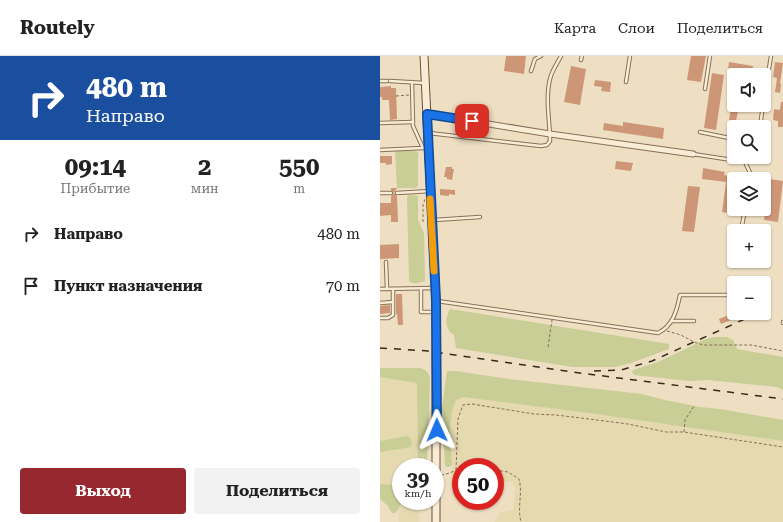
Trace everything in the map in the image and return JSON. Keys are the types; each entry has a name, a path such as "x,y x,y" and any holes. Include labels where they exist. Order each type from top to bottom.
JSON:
{"main road":[{"path":"424,56 427,114 426,147 432,220 436,301 436,458"},
{"path":"436,510 436,522"}],"street":[{"path":"427,114 550,134 693,154"}],"lane":[{"path":"531,71 535,59 541,56"},
{"path":"427,132 541,146 547,145 550,141 548,96 550,78 560,56"},
{"path":"581,60 582,56"},
{"path":"626,82 630,56"},
{"path":"705,89 710,56"},
{"path":"769,68 771,56"},
{"path":"380,81 425,83"},
{"path":"380,150 426,147 413,126 412,82"},
{"path":"380,123 413,122"},
{"path":"700,132 727,138"},
{"path":"693,154 745,162 750,172"},
{"path":"397,193 430,191"},
{"path":"380,194 391,193"},
{"path":"432,220 480,217"},
{"path":"386,262 387,289"},
{"path":"421,288 421,312 436,312"},
{"path":"380,290 435,288"},
{"path":"380,318 388,318 393,315 393,289"},
{"path":"436,301 658,333 664,330 675,316 680,295 727,295"},
{"path":"380,302 393,302"},
{"path":"671,321 694,321"}],"path":[{"path":"396,96 412,95"},
{"path":"548,347 552,318"},
{"path":"664,330 681,335 698,344 751,346 783,351"},
{"path":"456,458 458,419 463,405 472,404 534,414 556,415 612,422 666,432 684,432 783,447"},
{"path":"684,432 685,420 694,406"},
{"path":"504,471 508,472 519,479 521,487 519,513 521,522"}],"shaded area":[{"path":"380,377 417,382 418,458 392,458 392,485 380,484"},
{"path":"463,397 589,413 783,441 783,522 495,522 499,513 513,510 515,488 512,482 504,482 504,458 452,458 452,478 451,417 456,400"},
{"path":"399,510 420,510 419,522 399,522"}],"green space":[{"path":"395,151 418,152 418,185 416,188 397,188"},
{"path":"409,195 418,196 418,220 424,233 425,281 416,283 409,281 407,197"},
{"path":"450,309 669,344 669,349 631,363 615,367 572,367 456,348 454,335 448,330 446,323"},
{"path":"727,337 733,340 737,349 783,357 783,390 777,387 708,380 689,381 634,375 632,372 633,370 658,362 706,339"},
{"path":"380,368 420,368 428,372 430,378 427,458 418,458 417,383 380,377"},
{"path":"447,371 456,371 509,379 642,394 700,407 783,420 783,441 589,413 463,397 456,400 451,415 450,432 452,465 446,467 442,408"},
{"path":"407,436 412,441 411,447 380,452 380,441"},
{"path":"380,484 392,485 392,510 398,510 395,513 392,513 388,506 380,499"}],"building":[{"path":"506,56 526,56 524,74 504,71"},
{"path":"691,56 706,56 701,82 687,80"},
{"path":"729,62 753,66 753,68 728,68"},
{"path":"775,62 783,63 780,93 775,92 777,78 773,77"},
{"path":"571,66 586,69 580,105 564,102"},
{"path":"712,73 724,75 716,130 704,128"},
{"path":"595,80 611,82 610,92 601,91 602,87 594,86"},
{"path":"391,86 391,88 396,88 397,119 390,120 389,100 382,100 382,97 380,97 380,87"},
{"path":"781,102 783,102 783,127 778,127 778,121 773,120 774,109 780,110"},
{"path":"730,112 738,112 736,120 729,120"},
{"path":"623,122 664,128 663,139 603,130 604,123 623,126"},
{"path":"380,156 392,156 392,164 386,165 386,163 380,163"},
{"path":"616,161 633,163 631,171 615,169"},
{"path":"446,167 452,167 452,169 454,169 452,180 444,177"},
{"path":"703,168 725,172 724,175 727,176 727,213 722,212 726,182 702,179"},
{"path":"771,179 783,181 778,222 764,220 765,216 771,216"},
{"path":"688,186 700,187 694,232 682,231"},
{"path":"391,188 397,188 394,193"},
{"path":"440,189 455,190 455,195 440,195"},
{"path":"394,193 397,196 398,222 391,222 391,215 380,216 380,203 391,203 391,196"},
{"path":"399,244 399,258 380,259 380,245"},
{"path":"396,294 402,294 403,325 398,325 396,314"},
{"path":"390,305 390,313 380,314 380,306"},
{"path":"727,316 727,320 731,320 721,324 719,319"}],"railway":[{"path":"594,371 621,370 652,361 743,320"},
{"path":"380,348 428,351 572,372 783,399"}],"slow traffic":[{"path":"430,199 434,271"}],"route":[{"path":"437,430 436,301 427,114 472,121"}]}
